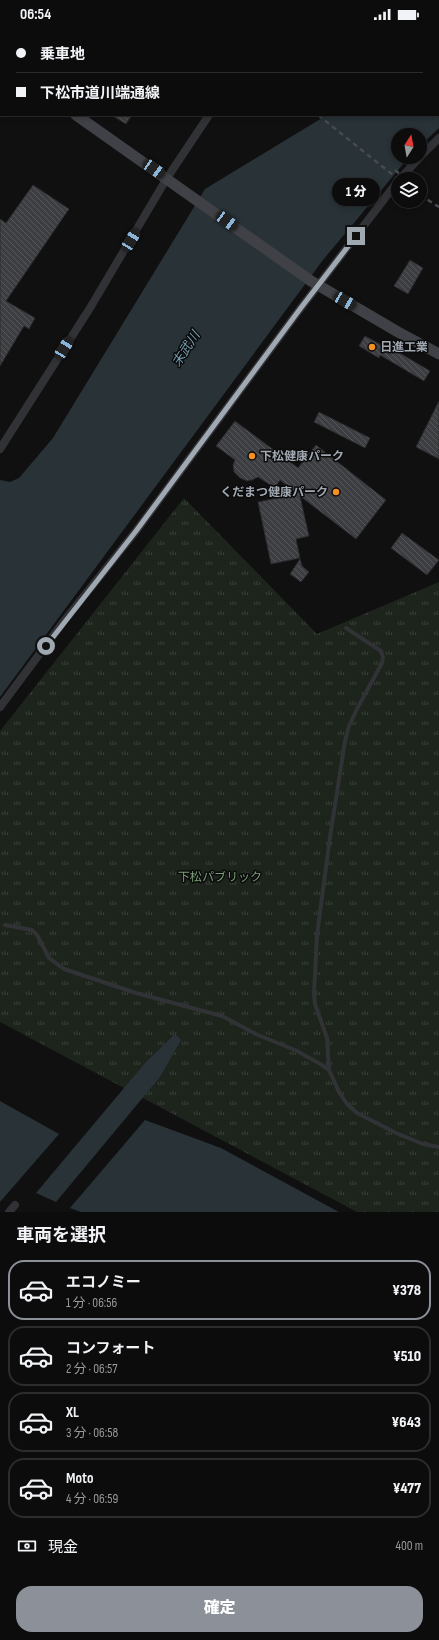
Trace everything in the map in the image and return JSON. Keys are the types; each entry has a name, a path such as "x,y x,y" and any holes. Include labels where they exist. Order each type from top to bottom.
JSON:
{"main road":[{"path":"77,116 314,283 439,354"}],"street":[{"path":"0,449 94,301 167,178 208,116"},
{"path":"427,150 439,138"},
{"path":"406,172 414,164"},
{"path":"0,707 64,621 136,531 314,283 391,190"}],"lane":[{"path":"346,628 381,651 383,657 382,663 349,726 340,764 317,935 314,993 315,1004 327,1038 329,1070 339,1092 347,1104 357,1113 396,1133 423,1144 439,1147"},
{"path":"5,925 32,930 37,935 49,958 64,969 136,993 222,1016 258,1035 322,1065 329,1070"}],"green space":[{"name":"下松パブリック","path":"184,498 317,634 439,582 439,1212 357,1212 0,1022 0,731"}],"water":[{"name":"末武川","path":"325,116 439,116 439,128 427,139 427,128 391,128 391,164 403,164 396,172 391,172 391,179 323,260 0,697 0,480 10,482 19,478 53,438 205,189"},
{"path":"175,1034 181,1040 160,1077 56,1202 36,1193 145,1063"},
{"path":"0,1101 59,1134 0,1202"},
{"path":"145,1120 221,1148 339,1212 81,1212 70,1208"}],"building":[{"path":"113,116 131,116 126,124"},
{"path":"33,185 69,209 6,301 35,318 29,329 24,326 0,366 0,219 6,223"},
{"path":"410,260 423,268 408,294 394,286"},
{"path":"365,336 392,351 393,349 430,371 424,381 380,355 379,358 359,346"},
{"path":"439,401 439,459 416,447"},
{"path":"319,412 370,438 365,448 314,422"},
{"path":"235,421 298,468 316,445 386,500 356,539 300,496 309,536 296,539 300,558 271,564 258,502 297,494 280,480 275,488 258,477 247,481 240,478 234,472 233,465 235,460 216,446"},
{"path":"402,533 439,560 427,575 391,548"},
{"path":"300,559 302,566 309,572 301,582 290,574"}],"railway":[{"path":"319,116 391,173"},
{"path":"427,199 439,207"}],"place":[{"name":"日進工業","path":"372,347"},
{"name":"下松健康パーク","path":"252,456"},
{"name":"くだまつ健康パーク","path":"336,492"}],"route":[{"path":"46,646 64,621 136,531 230,406 300,309 356,236"}]}
